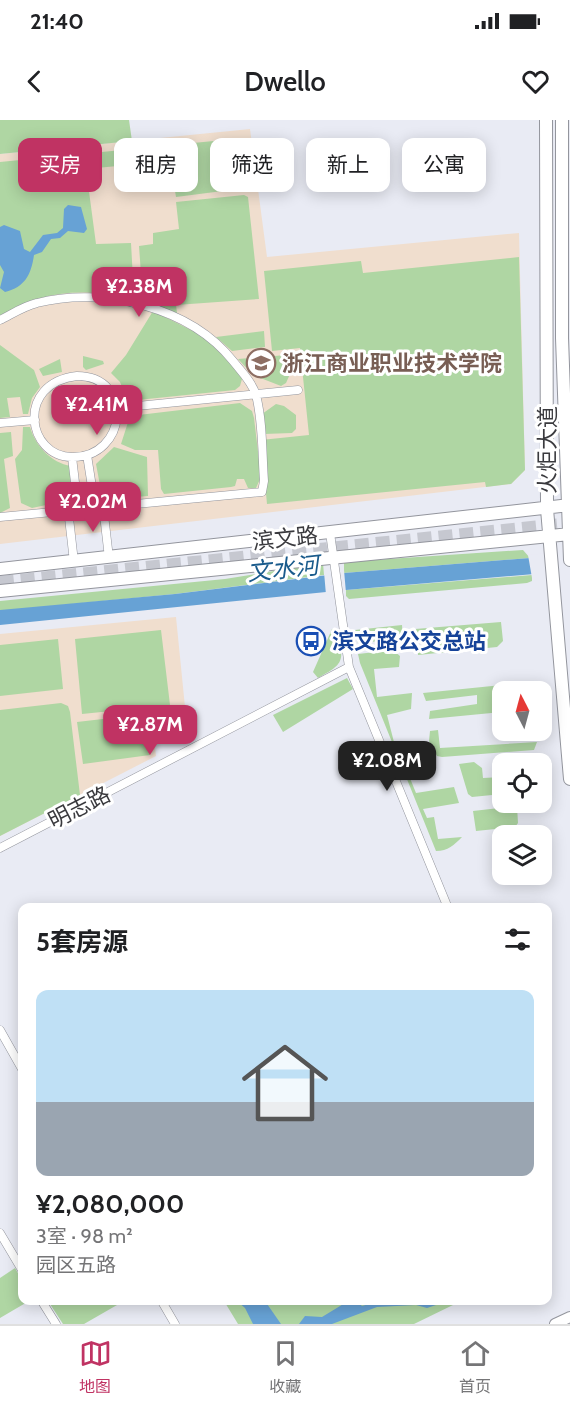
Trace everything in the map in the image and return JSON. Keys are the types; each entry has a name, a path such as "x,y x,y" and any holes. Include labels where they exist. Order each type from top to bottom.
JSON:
{"main road":[{"name":"火炬大道","path":"546,120 547,509 570,779"},
{"name":"火炬大道","path":"562,120 569,554"},
{"name":"滨文路","path":"0,569 569,505"},
{"name":"滨文路","path":"0,591 333,561 549,534 569,534"},
{"path":"555,1324 570,1317"}],"street":[{"path":"0,320 36,303 76,297 107,299 156,309 207,336 229,357 256,394 264,481 262,492 0,517"},
{"path":"84,376 108,386 117,408 113,434 108,442 100,451 87,455 72,457 50,451 39,434 35,420 35,408 45,388 66,377 84,376"},
{"path":"117,408 298,390"},
{"path":"0,423 35,420"},
{"path":"87,455 109,558"},
{"path":"72,457 78,508"},
{"path":"68,509 74,562"},
{"path":"330,533 350,667 446,903"},
{"name":"明志路","path":"0,848 350,667"},
{"path":"0,1030 18,1062"},
{"path":"0,1233 18,1263"},
{"path":"44,1305 56,1324"},
{"path":"164,1305 175,1324"}],"shaded area":[{"name":"浙江商业职业技术学院","path":"250,129 251,138 210,138 210,192 258,192 267,257 519,233 525,470 511,484 0,544 0,154 18,152 18,192 102,192 102,144 114,143 114,192 198,192 198,138 160,138"},
{"path":"176,617 185,707 151,713 156,756 0,836 0,634"}],"green space":[{"path":"0,120 129,120 132,138 114,138 114,143 102,144 102,138 18,138 18,152 0,154"},
{"path":"210,141 210,192 215,192 176,197 175,192 198,192 198,143"},
{"path":"114,151 114,166 102,167 102,152"},
{"path":"18,160 18,192 89,192 96,244 131,243 134,297 128,300 96,293 62,294 30,301 0,316 0,162"},
{"path":"244,195 248,197 259,299 176,305 177,313 143,302 139,246 153,244 153,233 179,229 176,202"},
{"path":"519,257 525,470 511,484 486,487 485,482 267,504 261,440 309,435 300,348 272,351 264,271 361,261 363,273"},
{"path":"153,311 205,337 239,373 242,379 240,386 235,390 128,401 120,382 111,373 126,355"},
{"path":"264,331 265,347 232,351 216,337"},
{"path":"0,345 34,370 40,387 32,398 28,414 23,414 20,397 7,398 10,417 0,418"},
{"path":"286,355 290,374 286,383 281,386 253,375 238,359"},
{"path":"83,356 103,361 104,364 86,370 83,367"},
{"path":"60,359 62,372 43,376 39,369"},
{"path":"240,403 252,411 254,418 261,477 256,488 248,488 244,479 237,479 235,486 231,487 164,494 161,489 158,450 135,450 121,444 130,416"},
{"path":"276,404 284,406 296,415 296,429 292,433 264,434 262,414"},
{"path":"23,427 30,427 40,446 51,457 71,466 70,500 32,508 21,503 15,459 22,450"},
{"path":"11,432 13,456 4,459 10,508 0,513 0,433"},
{"path":"114,447 147,457 148,496 122,498 121,495 102,496 96,464"},
{"path":"523,550 530,558 344,573 344,562"},
{"path":"323,563 324,575 175,594 0,611 0,601 225,579"},
{"path":"532,575 532,581 527,583 349,599 346,596 346,590"},
{"path":"501,622 503,641 497,647 418,655 418,647 432,645 430,637 415,638 415,629"},
{"path":"402,625 403,639 358,643 355,630"},
{"path":"332,629 336,630 340,660 334,668 318,678 313,672"},
{"path":"161,630 170,705 82,714 75,639"},
{"path":"58,639 63,689 0,696 0,645"},
{"path":"393,650 400,656 399,667 374,669 377,697 412,693 411,709 387,715 395,746 407,744 411,758 403,761 416,793 454,787 459,803 423,809 427,818 434,817 438,839 462,837 444,850 436,851 358,654"},
{"path":"347,678 353,689 283,732 273,715"},
{"path":"492,686 492,713 429,719 430,711 477,704 477,695 426,701 423,693"},
{"path":"61,703 68,706 70,712 80,795 0,836 0,710"},
{"path":"146,714 150,755 83,764 77,722"},
{"path":"438,730 440,748 537,742 534,750 442,757 437,756 429,741 430,731"},
{"path":"474,762 482,768 483,778 492,778 492,795 472,797 468,794 459,764"},
{"path":"492,809 492,813 517,813 518,823 516,825 492,825 492,829 476,831 473,811"},
{"path":"15,1268 18,1273 18,1305 22,1305 0,1318 0,1278"},
{"path":"51,1305 117,1305 84,1324 63,1324"},
{"path":"226,1305 453,1305 414,1324 238,1324"}],"water":[{"path":"68,205 81,207 87,229 84,233 68,231 60,238 51,239 42,252 34,255 26,279 18,287 5,292 0,288 4,272 0,265 0,227 4,225 20,231 24,249 30,252 43,235 57,233 63,228 64,209"},
{"path":"530,558 570,571 346,590 0,625 0,610 175,594 344,573"},
{"path":"242,1305 268,1305 281,1324 253,1324"},
{"path":"342,1305 416,1305 377,1307 332,1324 299,1324 305,1316 322,1317"},
{"path":"416,1305 436,1305 427,1308"}],"pier":[{"path":"570,551 570,574 532,578 528,555"},
{"path":"344,570 346,593 326,595 324,572"}],"tunnel":[{"path":"0,583 570,524"}],"place":[{"name":"浙江商业职业技术学院","path":"261,363"},
{"name":"滨文路公交总站","path":"311,641"}],"water label":[{"name":"文水河","path":"283,569"}]}
